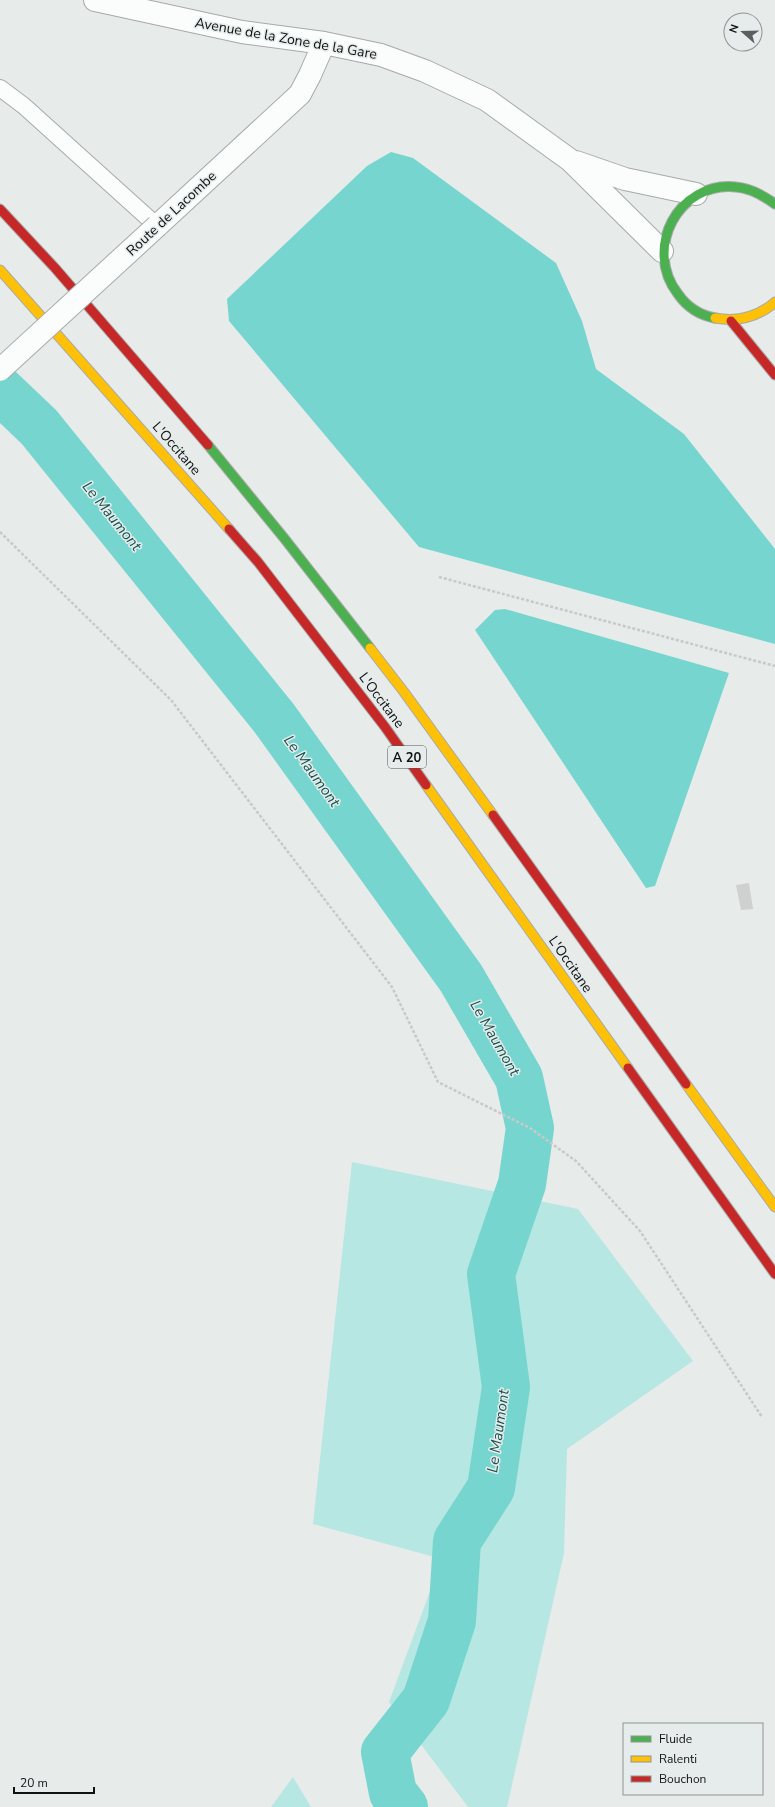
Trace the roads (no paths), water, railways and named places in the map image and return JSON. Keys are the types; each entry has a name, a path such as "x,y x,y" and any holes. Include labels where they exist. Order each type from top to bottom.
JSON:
{"main road":[{"path":"775,204 759,193 738,186 717,187 696,194 679,209 667,229 662,251 665,273 674,293 690,308 709,318 731,321 752,317 775,302"},
{"path":"759,193 770,187"},
{"name":"L'Occitane","path":"0,209 55,268 171,401 284,538 404,692 775,1207"},
{"name":"L'Occitane","path":"0,270 258,562 385,727 775,1274"},
{"path":"731,321 775,375"}],"street":[{"name":"Avenue de la Zone de la Gare","path":"95,0 242,32 324,43 381,55 425,71 487,100 570,160 662,251"},
{"name":"Route de Lacombe","path":"0,370 300,94 324,43"},
{"name":"Avenue de la Zone de la Gare","path":"570,160 625,178 696,194"}],"lane":[{"path":"0,88 24,106 157,226"}],"water":[{"path":"391,152 413,158 556,263 582,321 596,369 684,434 775,549 775,644 419,547 229,321 227,299 367,166"},
{"path":"505,609 729,673 655,886 646,888 475,630 495,610"}],"waterway":[{"name":"Le Maumont","path":"0,390 39,427 274,718 461,978 519,1078 530,1128 522,1184 491,1274 506,1387 491,1488 457,1541 452,1621 426,1700 385,1752 393,1793 404,1807"}]}
